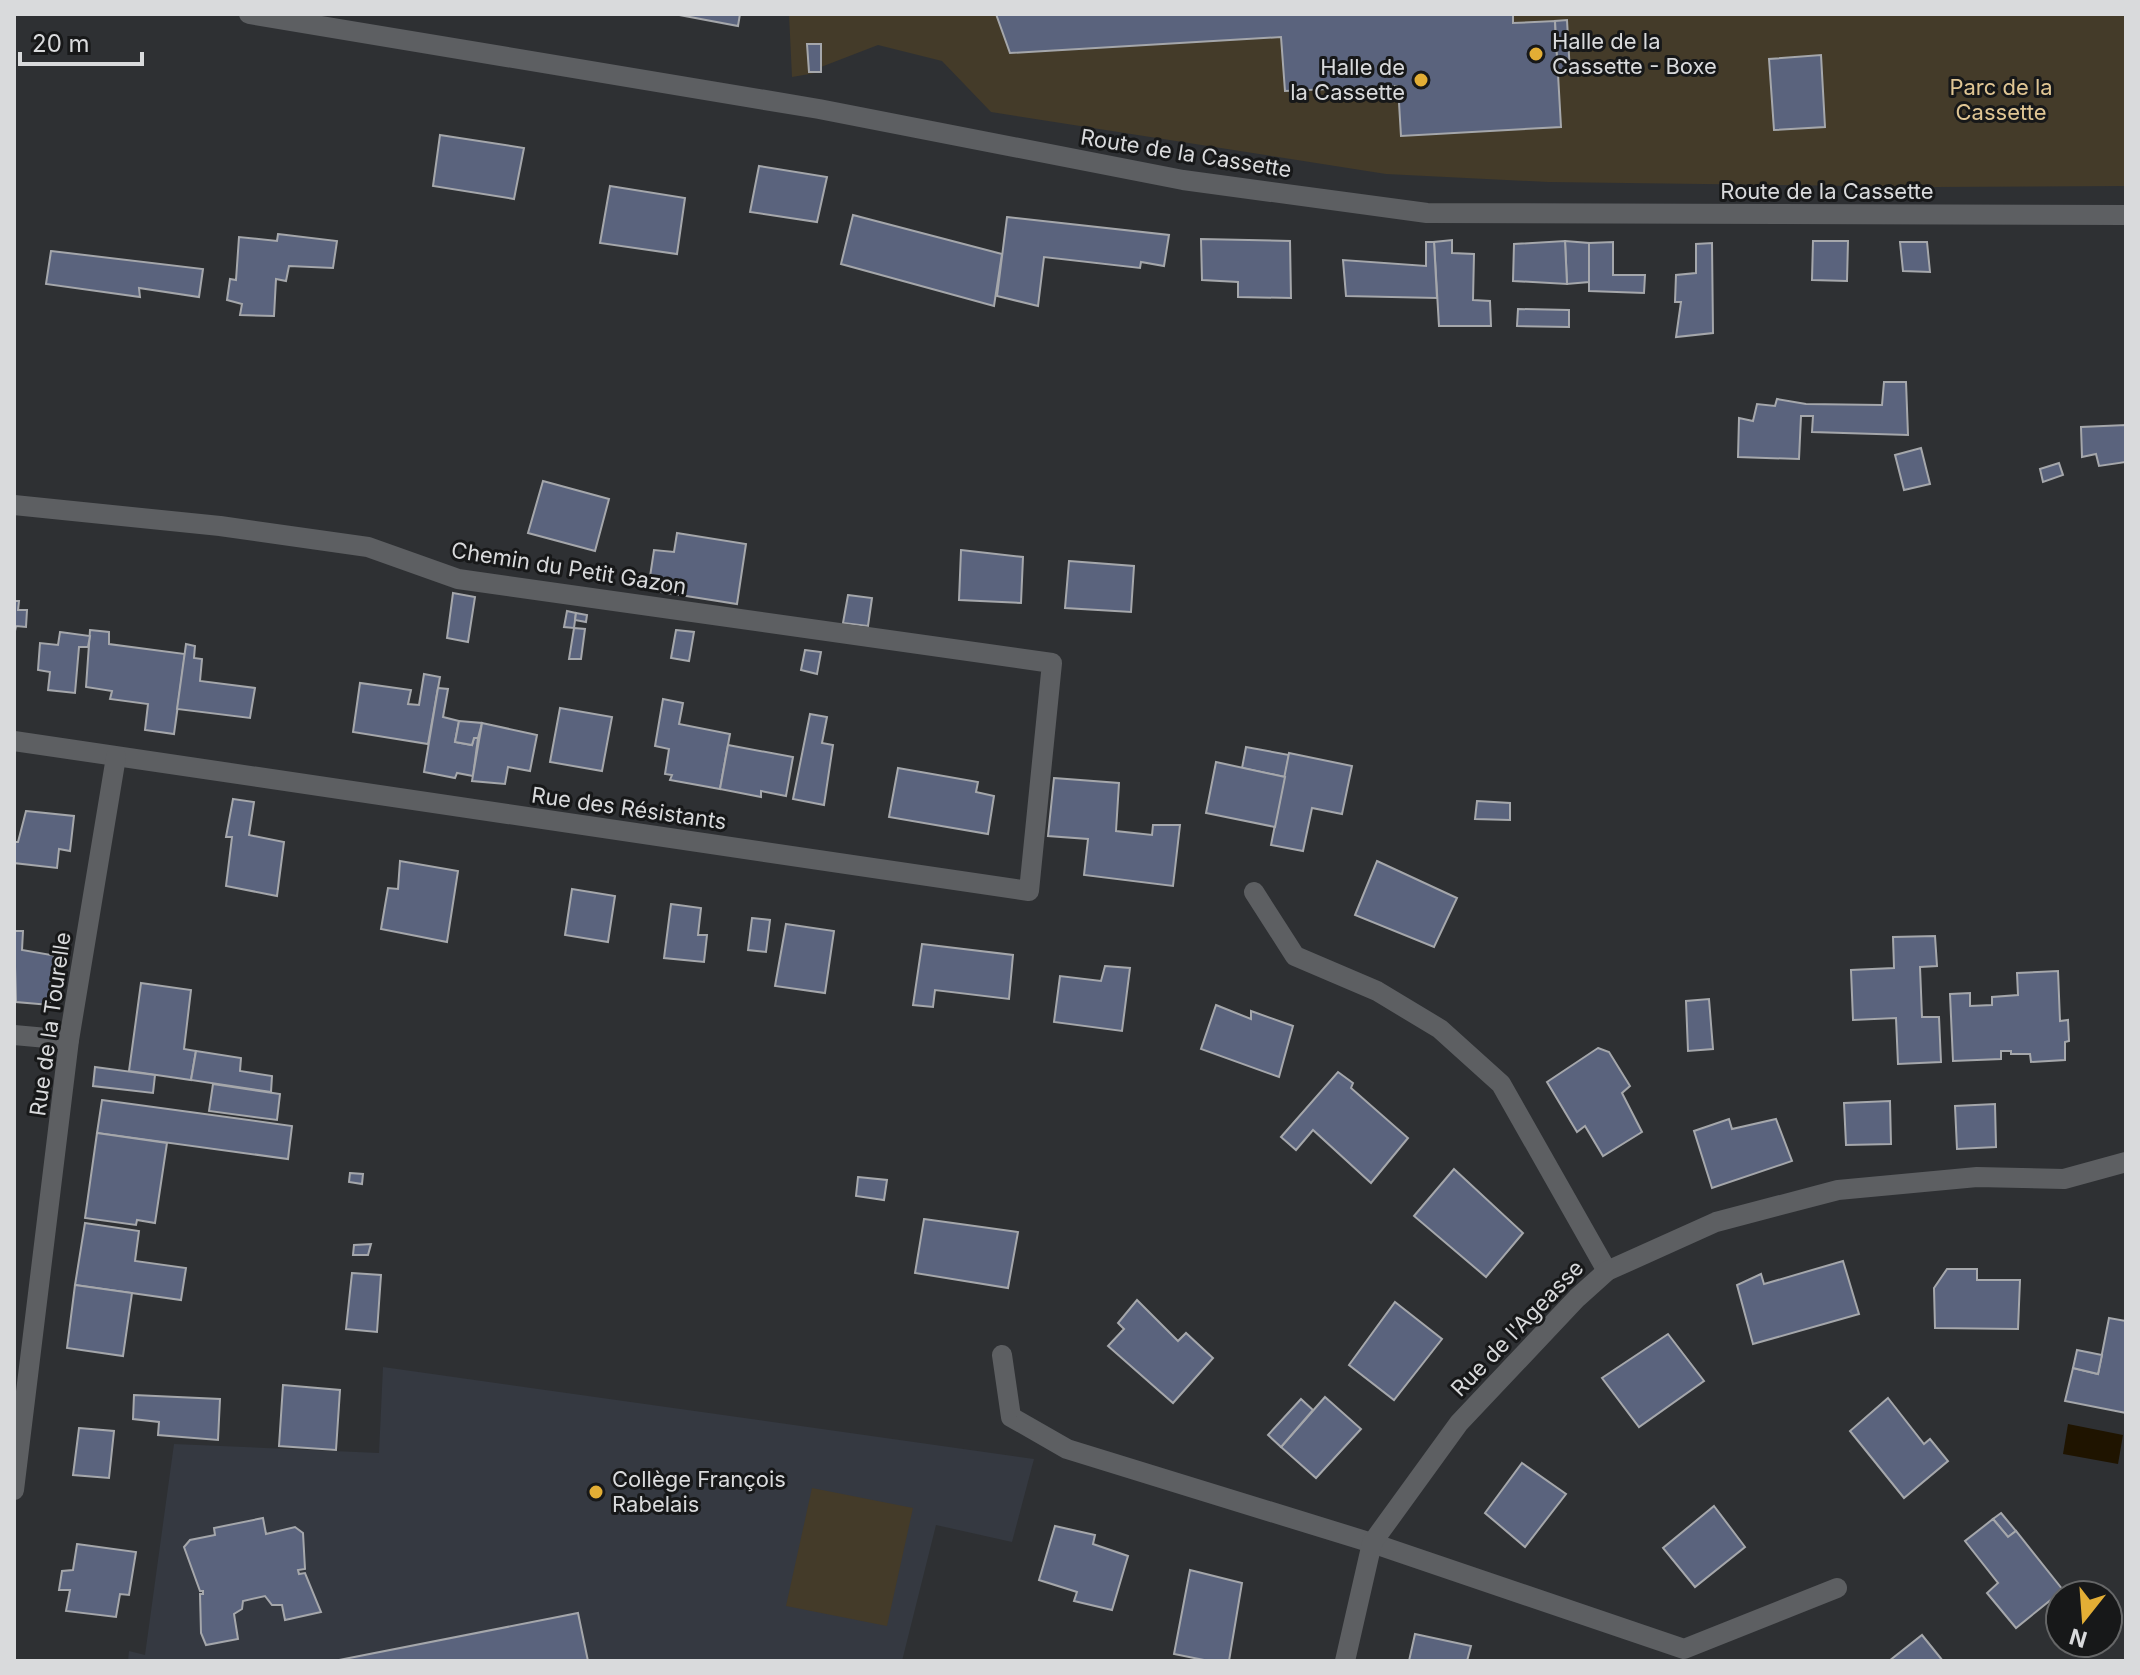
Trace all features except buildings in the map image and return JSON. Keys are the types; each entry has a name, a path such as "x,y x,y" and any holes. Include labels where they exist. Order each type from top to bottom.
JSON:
{"street":[{"name":"Route de la Cassette","path":"249,14 819,109 1183,180 1427,213 2126,215"},
{"name":"Chemin du Petit Gazon","path":"14,505 220,526 368,547 458,579 1052,663 1049,682"},
{"name":"Rue des Résistants","path":"14,741 1029,891 1049,682"},
{"name":"Rue de la Tourelle","path":"14,1490 69,1040 116,757"},
{"path":"1254,892 1295,956 1377,991 1440,1029 1501,1084 1607,1271"},
{"path":"14,1035 69,1040"},
{"name":"Rue de l'Ageasse","path":"1345,1661 1372,1543 1459,1423 1577,1298 1607,1271 1716,1222 1838,1190 1977,1177 2064,1179 2126,1162"},
{"path":"1002,1355 1011,1417 1067,1449 1372,1543 1684,1649 1837,1588"}],"shaded area":[{"name":"Collège François Rabelais","path":"383,1367 1034,1459 1012,1542 936,1525 902,1661 128,1661 129,1651 145,1655 174,1444 379,1453"},
{"path":"2068,1424 2123,1435 2118,1464 2063,1454"}],"green space":[{"name":"Parc de la Cassette","path":"789,14 2126,14 2126,186 1548,182 1386,174 991,112 942,61 878,45 821,67 821,72 792,77"},
{"path":"812,1488 913,1508 887,1626 786,1606"}],"place":[{"name":"Halle de la Cassette - Boxe","path":"1536,54"},
{"name":"Halle de la Cassette","path":"1421,80"},
{"name":"Collège François Rabelais","path":"596,1492"}]}
